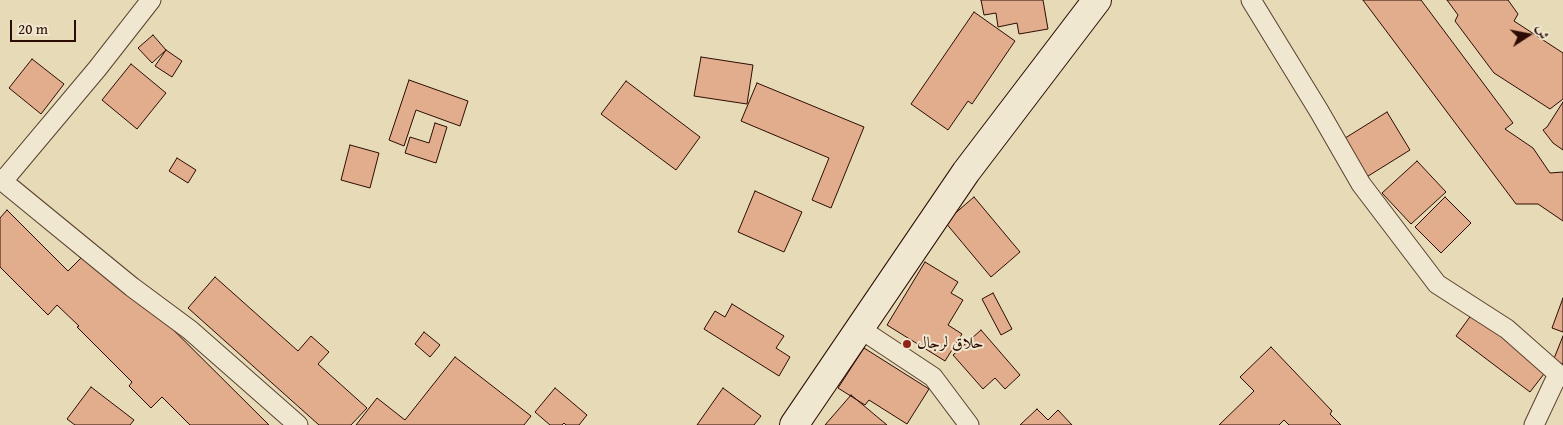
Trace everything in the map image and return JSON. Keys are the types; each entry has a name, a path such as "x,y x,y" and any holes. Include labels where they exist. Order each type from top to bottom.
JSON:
{"main road":[{"path":"794,425 966,172 1097,0"}],"street":[{"path":"151,0 97,69 1,180 132,287 190,330 298,425"},
{"path":"1251,0 1320,111 1361,184 1437,284 1507,329 1560,376 1534,425"},
{"path":"860,328 933,377 969,425"}],"building":[{"path":"981,0 1043,0 1048,29 1019,34 1017,23 998,27 996,13 984,15"},
{"path":"1363,0 1421,0 1513,123 1505,129 1533,148 1550,173 1563,172 1563,221 1538,204 1516,204"},
{"path":"1447,0 1508,0 1518,14 1514,21 1563,53 1563,99 1550,109 1494,73 1455,21 1458,15"},
{"path":"974,12 1015,41 972,104 968,101 948,130 911,104"},
{"path":"153,35 166,50 152,63 138,48"},
{"path":"166,50 182,61 172,77 155,66"},
{"path":"701,57 753,65 747,104 694,96"},
{"path":"32,59 64,84 41,114 9,88"},
{"path":"131,64 166,93 137,129 102,100"},
{"path":"409,80 468,101 460,126 416,110 404,146 389,140"},
{"path":"626,81 700,137 676,170 601,114"},
{"path":"757,83 864,127 831,208 812,200 829,158 741,121"},
{"path":"1563,102 1563,150 1553,143 1543,130 1547,127"},
{"path":"1387,112 1410,150 1365,178 1342,140"},
{"path":"435,123 447,127 436,163 405,153 410,137 429,143"},
{"path":"350,145 379,153 370,188 341,180"},
{"path":"177,158 196,170 188,183 169,171"},
{"path":"1417,161 1446,192 1411,224 1382,193"},
{"path":"755,191 802,212 784,252 738,232"},
{"path":"974,197 1020,252 991,277 945,222"},
{"path":"1445,197 1471,223 1441,253 1415,227"},
{"path":"7,210 68,271 91,248 269,425 190,425 162,397 151,408 129,386 132,382 57,305 48,315 0,267 0,218"},
{"path":"925,262 958,282 951,293 963,300 948,325 962,334 945,361 887,325"},
{"path":"215,277 298,351 311,336 329,352 318,364 367,408 351,425 319,425 188,308"},
{"path":"993,293 1012,329 1001,335 982,299"},
{"path":"1563,298 1563,332 1552,328"},
{"path":"732,304 784,336 776,348 790,357 779,376 704,329 715,311 725,317"},
{"path":"1472,314 1547,370 1530,392 1456,336"},
{"path":"981,330 1020,375 1005,389 995,378 983,389 953,355"},
{"path":"424,332 440,345 430,357 415,344"},
{"path":"1563,336 1563,364 1553,361"},
{"path":"1271,347 1332,411 1330,414 1341,425 1289,425 1284,420 1279,425 1219,425 1254,391 1240,377"},
{"path":"864,348 929,389 907,424 869,400 865,405 838,388"},
{"path":"455,357 531,416 524,425 356,425 377,398 405,420"},
{"path":"91,387 134,420 130,425 75,425 67,419"},
{"path":"555,388 587,415 579,425 566,425 564,423 562,425 550,425 535,412"},
{"path":"723,388 761,416 754,425 697,425"},
{"path":"851,395 887,425 825,425"},
{"path":"1037,409 1048,420 1058,410 1072,425 1020,425"}],"place":[{"name":"حلاق لرجال","path":"907,344"}]}
